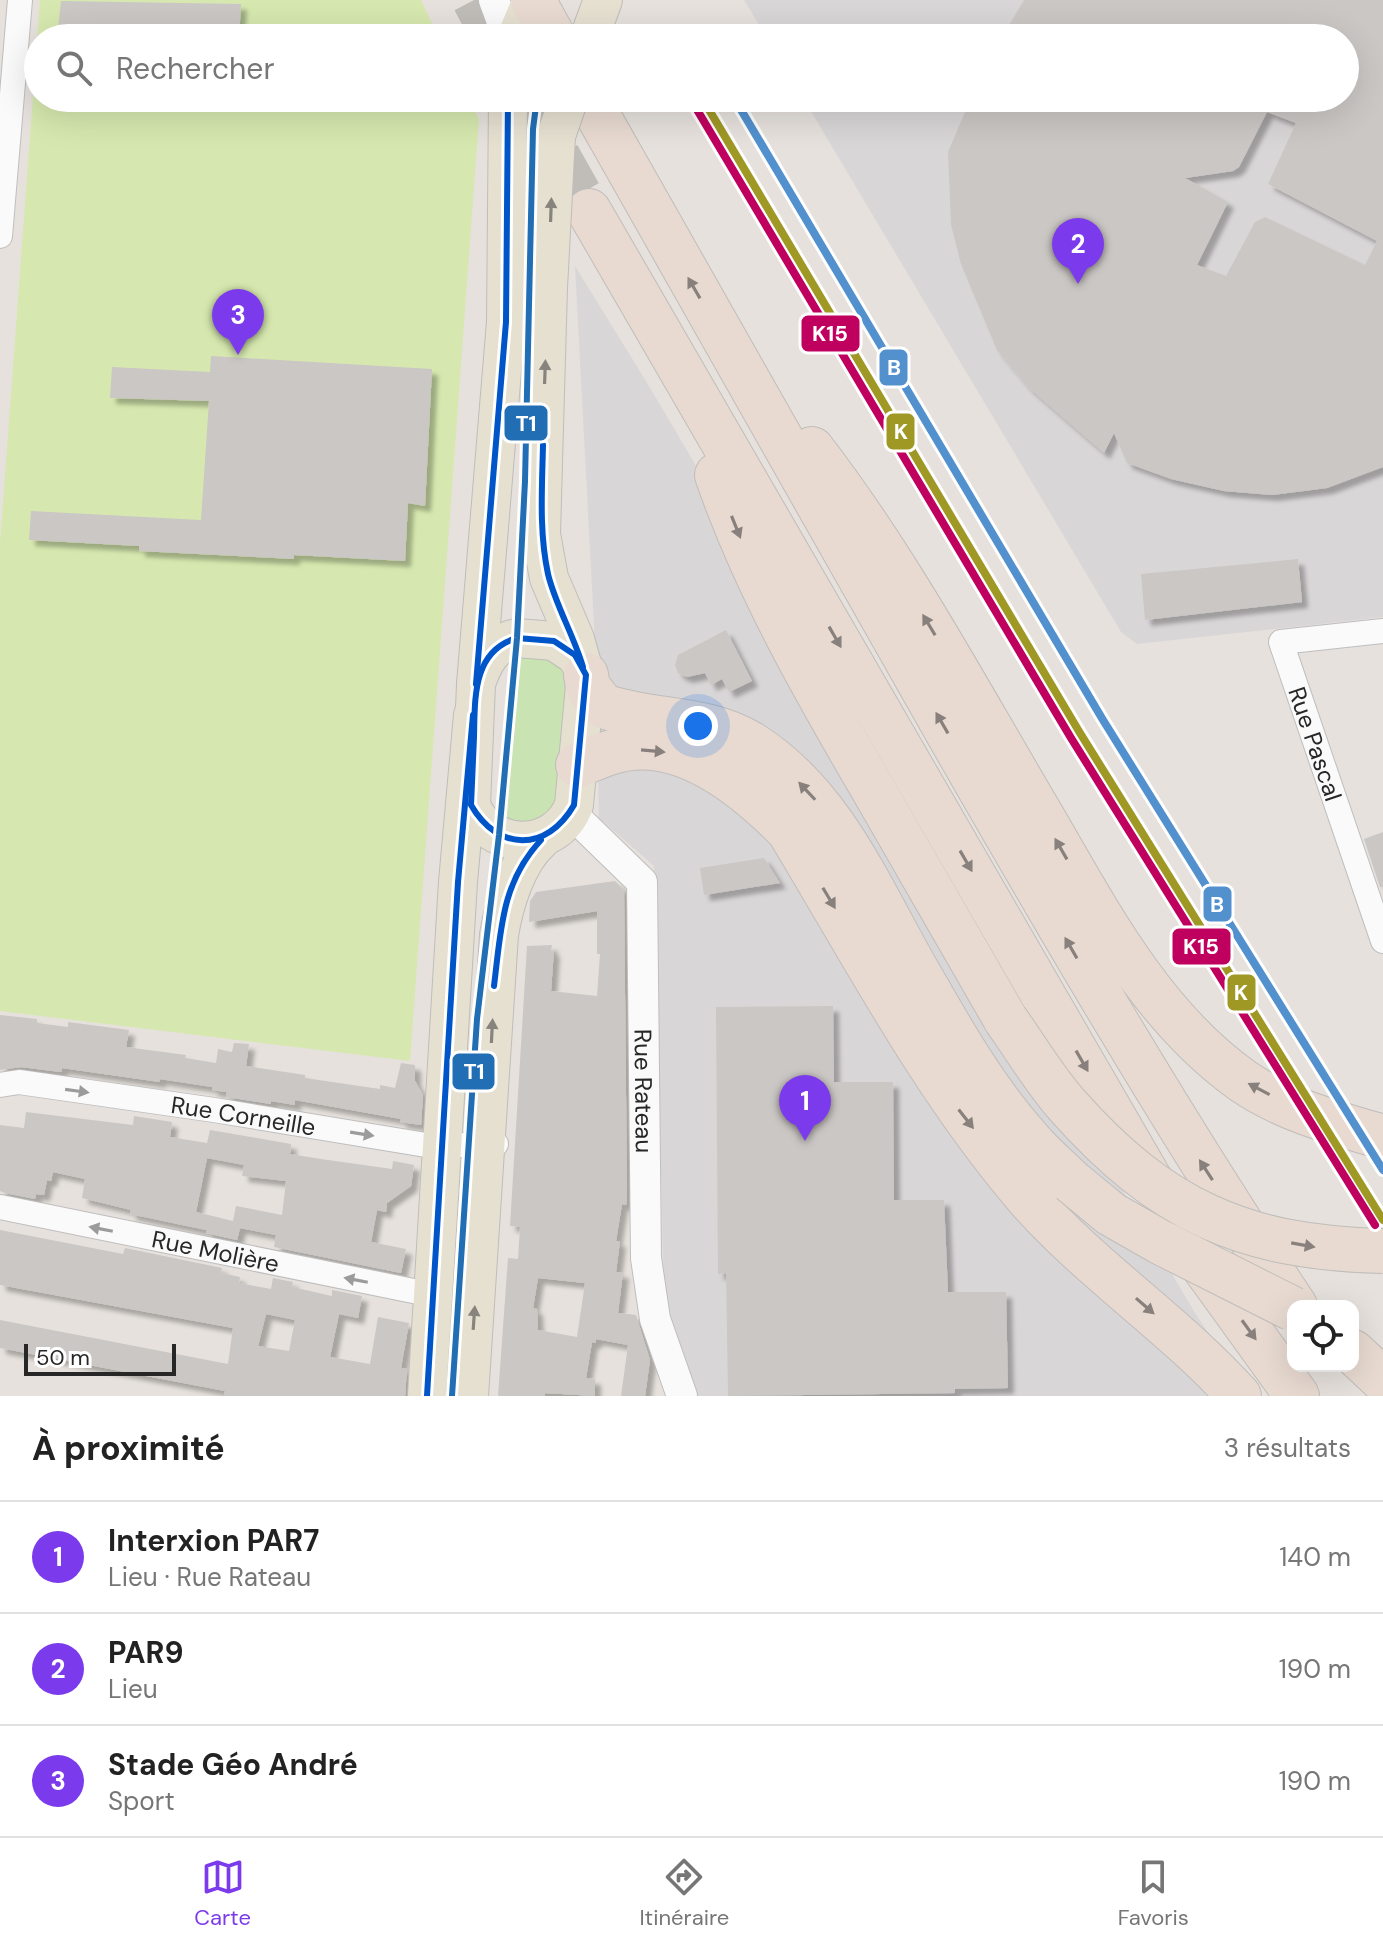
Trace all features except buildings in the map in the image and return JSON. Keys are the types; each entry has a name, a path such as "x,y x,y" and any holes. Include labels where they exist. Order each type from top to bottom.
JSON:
{"highway":[{"path":"533,0 546,24"},
{"path":"596,112 1071,948 1176,1123 1290,1300"},
{"path":"589,211 1190,1248 1297,1396"},
{"path":"733,356 804,437 867,524 1098,912 1153,992 1183,1029 1244,1082 1308,1115 1383,1137"},
{"path":"697,399 708,449 724,497 743,544 789,638 839,731 1006,1020 1066,1104 1130,1169 1168,1196 1207,1217 1264,1239 1329,1250 1383,1251"},
{"path":"584,671 593,696 603,706 711,727 747,741 779,763 813,795 846,845 970,1060 1027,1138 1111,1214 1287,1304"},
{"path":"578,765 615,750 652,749 689,757 724,773 760,801 789,831 947,1095 1028,1197 1079,1249 1209,1363 1239,1396"},
{"path":"1359,1358 1383,1380"},
{"path":"1339,1372 1355,1396"}],"main road":[{"path":"522,24 533,0"},
{"path":"594,24 603,0"},
{"path":"427,1396 460,853 506,322 508,112"},
{"path":"469,1396 493,1144 495,979 504,904 528,854 571,813 578,765 584,671 575,639 549,578 541,534 556,136 564,112"},
{"path":"541,840 517,840 490,832 476,818 471,805 474,699 481,669 496,648 507,640 517,638 554,641 575,655 584,671"}],"street":[{"path":"0,236 20,0"},
{"path":"494,0 503,24"},
{"path":"576,24 582,0"},
{"path":"556,136 559,112"},
{"name":"Rue Pascal","path":"1383,631 1281,642 1383,941"},
{"name":"Rue Rateau","path":"571,813 642,882 646,1258 655,1319 682,1396"},
{"name":"Rue Corneille","path":"0,1085 19,1082 440,1146 493,1144"},
{"name":"Rue Molière","path":"0,1207 433,1295"}],"shaded area":[{"path":"744,0 1383,0 1383,617 1137,644 1121,632 811,112 1359,112 1359,24 759,24"},
{"path":"575,266 649,386 1195,1313 1251,1396 698,1396 664,1299 654,866 599,818 595,645"}],"green space":[{"path":"40,0 421,0 432,24 38,24"},
{"path":"32,112 475,112 479,119 410,1061 0,1011 0,543"},
{"path":"521,649 556,659 569,681 561,795 546,819 505,824"}],"tunnel":[{"path":"474,0 487,24"},
{"path":"534,112 589,211"}],"transit line":[{"name":"T1","path":"476,684 506,322 508,112"},
{"name":"T1","path":"452,1396 477,1019 499,835 517,638 525,481 535,112"},
{"name":"K15","path":"698,112 1071,738 1375,1225"},
{"name":"K","path":"710,112 1080,733 1383,1220"},
{"name":"B","path":"742,112 1103,720 1383,1170"},
{"name":"T1","path":"543,445 542,526 545,558 555,597 583,667"},
{"name":"T1","path":"517,638 554,641 575,655 586,675 574,805 550,831 537,838 522,840 508,838 495,831 471,805 479,678 491,654 502,644 517,638"},
{"name":"T1","path":"427,1396 458,882 473,715"},
{"name":"T1","path":"494,986 501,927 510,891 528,856 541,840"}],"place":[{"name":"PAR9","path":"1078,284"},
{"name":"Stade Géo André","path":"238,355"},
{"name":"Interxion PAR7","path":"805,1141"}]}
